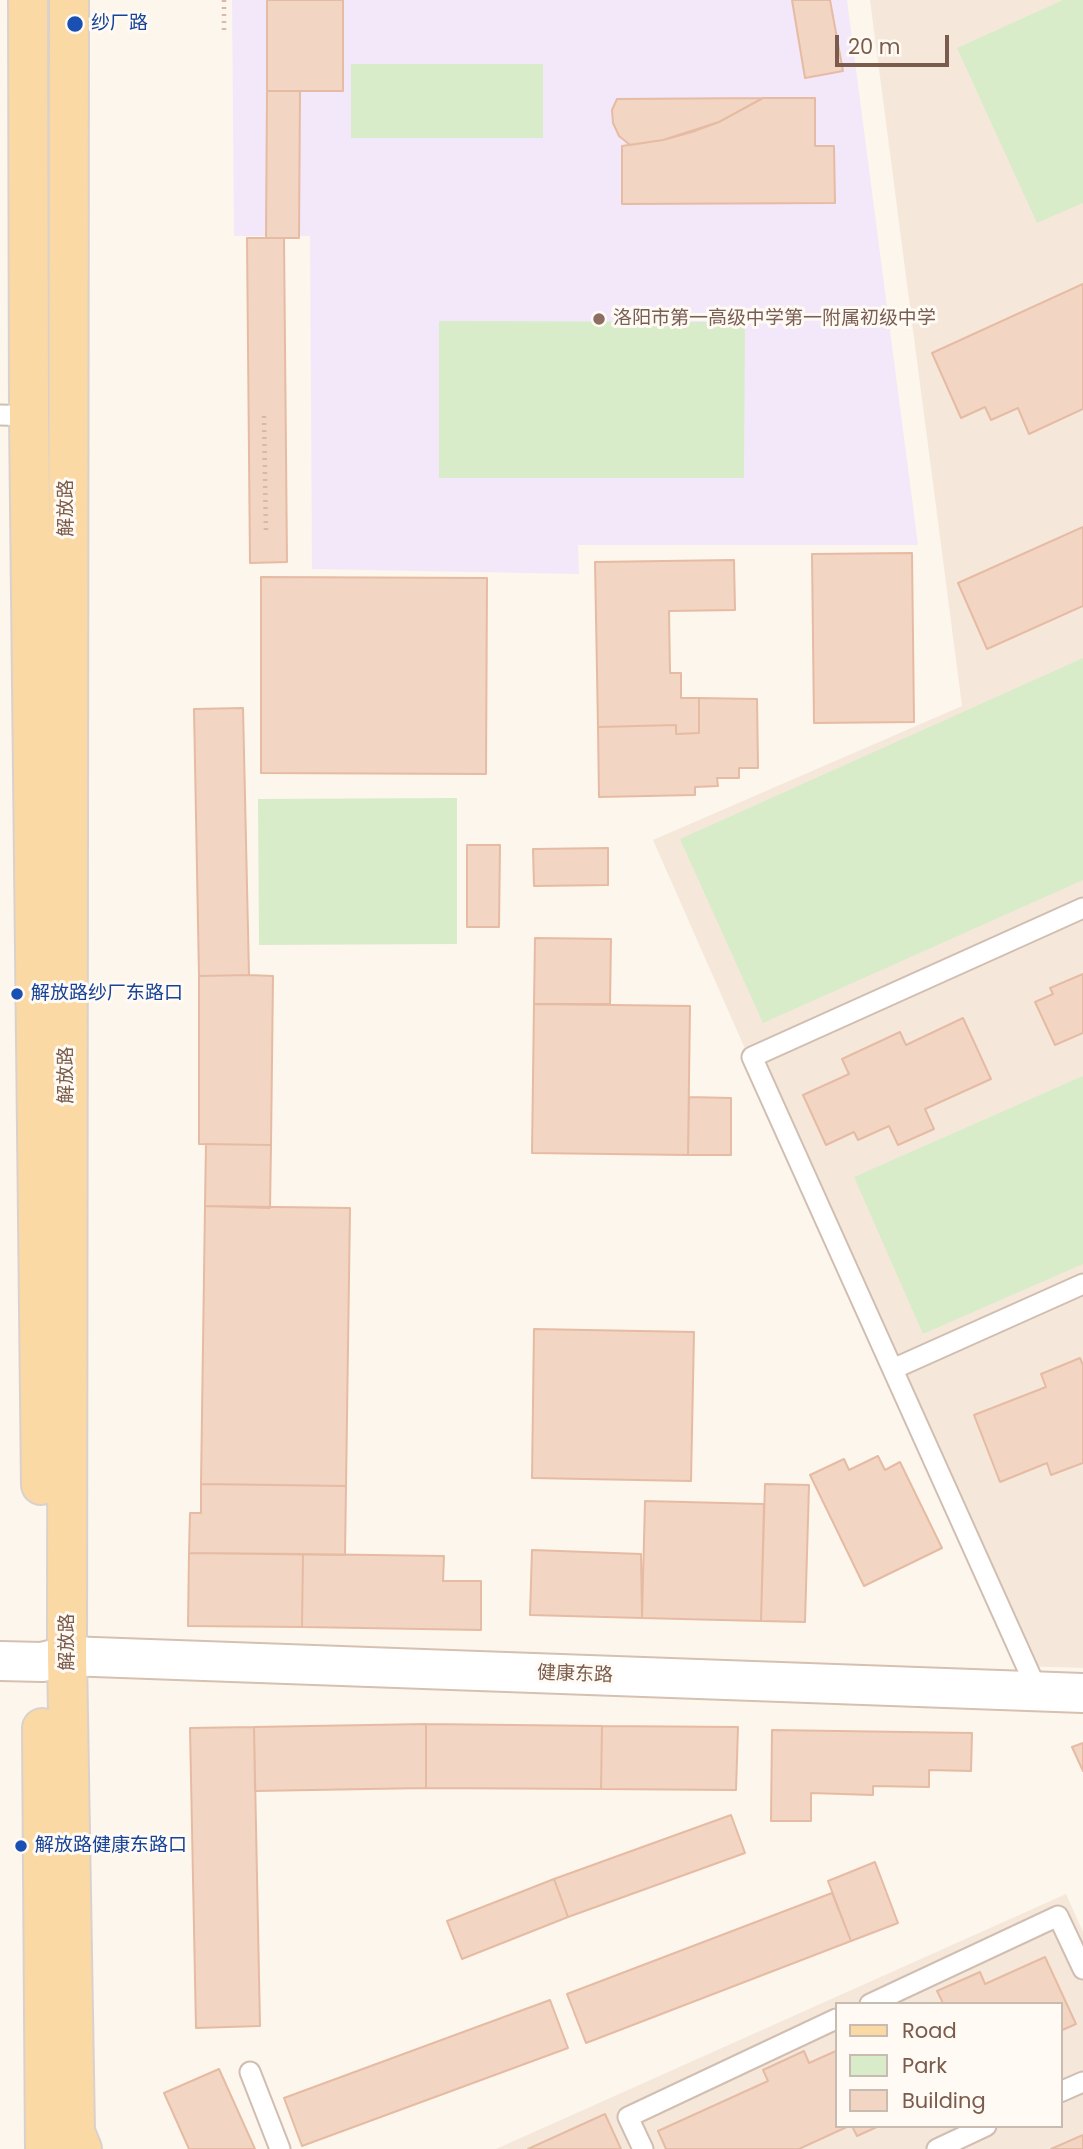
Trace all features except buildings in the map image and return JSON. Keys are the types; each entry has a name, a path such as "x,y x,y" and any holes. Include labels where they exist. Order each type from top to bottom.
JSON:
{"main road":[{"name":"解放路","path":"28,0 14,416 51,1654 75,2132 82,2149"},
{"name":"解放路","path":"45,2149 67,418 69,0"}],"street":[{"name":"健康东路","path":"0,1645 51,1654 1083,1693"},
{"name":"健康东路","path":"0,1661 51,1654"}],"lane":[{"path":"14,416 67,418"},
{"path":"1038,1692 752,1057 1083,908"},
{"path":"893,1369 1083,1284"},
{"path":"874,2002 1058,1916 1083,1969"},
{"path":"643,2149 628,2117 834,2021"},
{"path":"250,2072 280,2149"},
{"path":"1062,2091 1083,2082"},
{"path":"937,2149 982,2128"}],"path":[{"path":"224,0 224,35"},
{"path":"264,416 265,535"}],"shaded area":[{"name":"洛阳市第一高级中学第一附属初级中学","path":"232,0 847,0 918,545 578,545 579,574 312,569 310,236 234,236"},
{"path":"870,0 1083,0 1083,1668 1017,1666 653,840 962,706"},
{"path":"1066,1894 1083,1932 1083,2149 496,2149"}],"green space":[{"path":"1063,0 1083,0 1083,203 1037,223 957,48"},
{"path":"351,64 543,64 543,138 351,138"},
{"path":"439,321 745,322 744,478 439,478"},
{"path":"1083,658 1083,880 763,1023 680,839"},
{"path":"457,798 457,944 259,945 258,799"},
{"path":"1083,1076 1083,1264 923,1334 854,1177"}],"place":[{"name":"纱厂路","path":"75,24"},
{"name":"洛阳市第一高级中学第一附属初级中学","path":"599,319"},
{"name":"解放路纱厂东路口","path":"17,994"},
{"name":"解放路健康东路口","path":"21,1846"}]}
